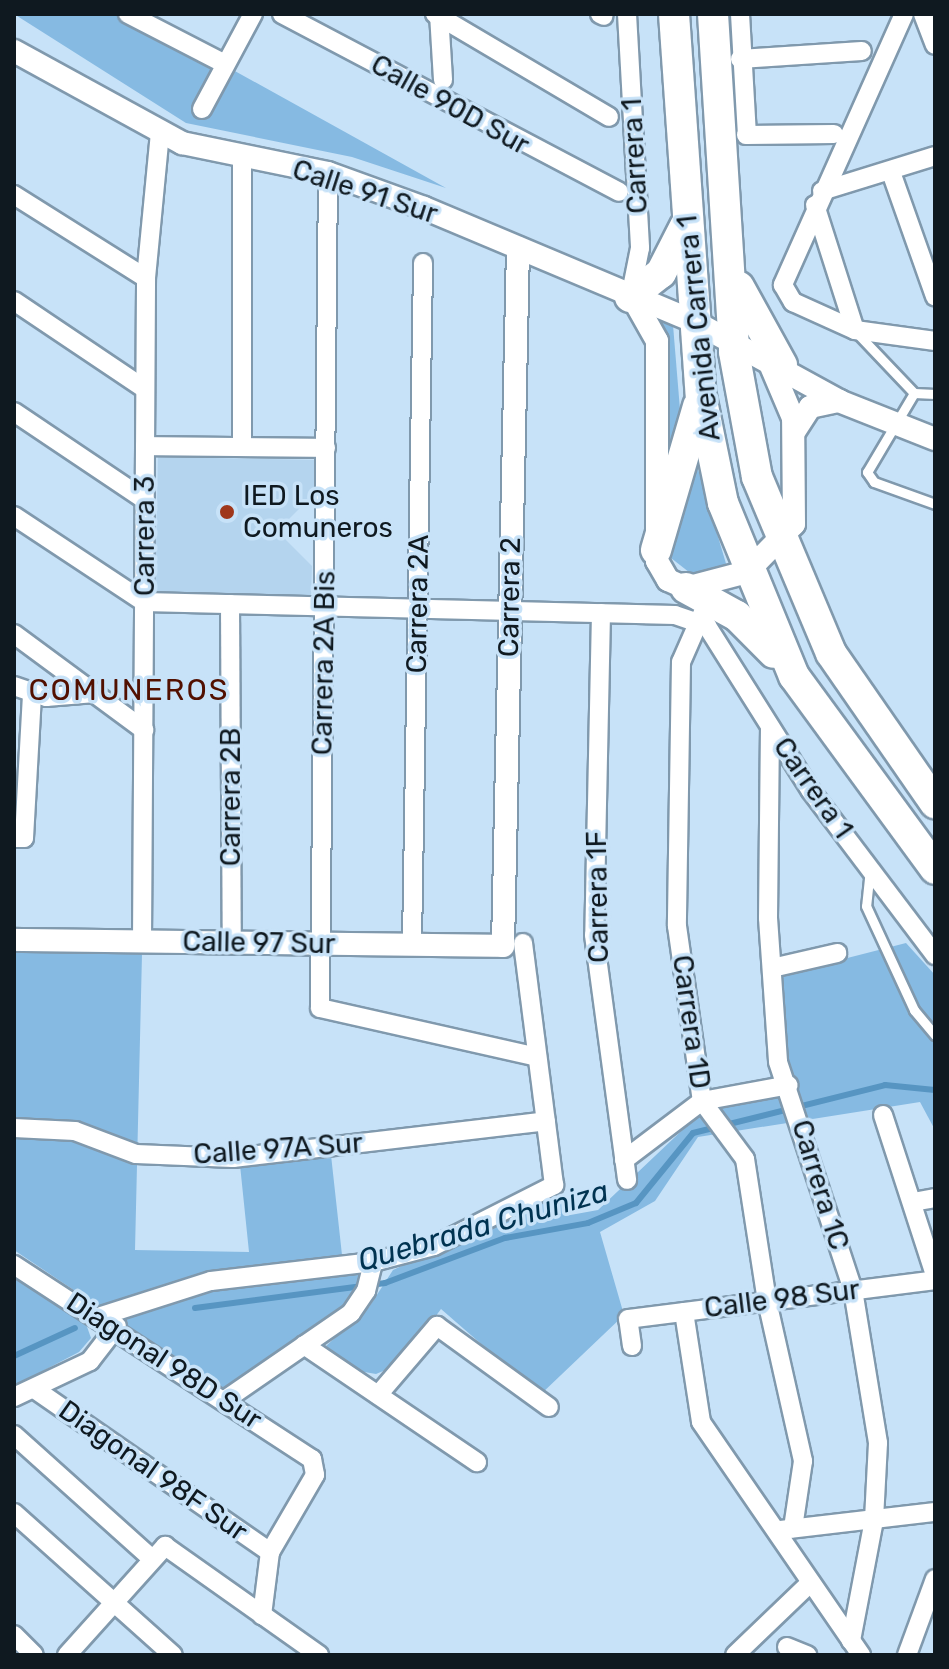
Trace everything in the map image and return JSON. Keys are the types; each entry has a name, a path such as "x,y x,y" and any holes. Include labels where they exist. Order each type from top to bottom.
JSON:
{"highway":[{"name":"Avenida Carrera 1","path":"674,14 701,396 723,503 747,572 794,676 935,869"},
{"name":"Avenida Carrera 1","path":"713,14 731,248 733,339 748,443 780,543 847,682 935,803"},
{"path":"630,297 673,258 687,204"},
{"path":"731,248 747,310 773,360"},
{"path":"656,550 701,396"},
{"path":"686,588 704,611 794,676"}],"street":[{"path":"128,14 158,21 225,64"},
{"path":"202,109 253,14"},
{"name":"Calle 90D Sur","path":"282,14 619,192"},
{"name":"Carrera 1","path":"627,14 640,248 630,297"},
{"path":"740,14 747,135 834,134"},
{"path":"904,14 819,198 783,285 793,302 855,330 935,341"},
{"path":"923,14 935,45"},
{"path":"438,15 443,80"},
{"path":"438,15 609,117"},
{"name":"Calle 91 Sur","path":"14,51 160,132 242,158 328,173 518,248 733,339 839,401 892,426 935,439"},
{"path":"741,59 862,51"},
{"name":"Carrera 3","path":"142,941 146,278 160,132"},
{"path":"819,198 935,156"},
{"path":"242,158 242,447"},
{"path":"891,172 935,296"},
{"name":"Carrera 2A Bis","path":"328,173 320,1008 537,1057"},
{"path":"14,195 146,278"},
{"path":"819,198 855,330"},
{"name":"Carrera 2","path":"370,1276 554,1185 537,1057 513,944 510,611 518,248"},
{"name":"Carrera 2A","path":"412,944 423,263"},
{"path":"630,297 657,341 656,550 661,571 686,588 747,572 780,543 797,510 794,432 786,390 773,360"},
{"path":"14,301 145,389"},
{"path":"794,432 810,407 839,401"},
{"path":"14,412 145,500"},
{"path":"145,446 326,448"},
{"path":"16,521 144,602 601,613 704,611"},
{"name":"Carrera 2B","path":"230,604 232,943"},
{"name":"Carrera 1","path":"704,611 770,727 935,955"},
{"name":"Carrera 1D","path":"704,611 681,662 677,926 707,1108 745,1159 767,1301 803,1461 784,1530"},
{"name":"Carrera 1F","path":"601,613 594,935 627,1180"},
{"path":"14,634 144,730"},
{"path":"14,686 32,694 95,693"},
{"path":"19,838 32,694"},
{"name":"Carrera 1C","path":"770,727 772,968 778,1062 793,1098 853,1290 878,1443 874,1520 856,1648"},
{"name":"Calle 97 Sur","path":"14,940 513,944"},
{"path":"772,968 837,953"},
{"path":"624,1160 707,1108 793,1098"},
{"path":"883,1115 935,1277"},
{"name":"Calle 97A Sur","path":"14,1128 75,1131 136,1154 233,1158 546,1121"},
{"path":"913,1202 935,1198"},
{"name":"Diagonal 98D Sur","path":"14,1265 109,1321 312,1459 315,1475 270,1552"},
{"path":"14,1397 36,1390 90,1361 109,1321 211,1281 370,1276 351,1313 225,1400"},
{"path":"14,1287 31,1277"},
{"name":"Calle 98 Sur","path":"632,1346 628,1319 935,1277"},
{"path":"684,1312 701,1422 784,1530 810,1583 856,1648"},
{"path":"378,1395 437,1326 549,1407"},
{"path":"304,1345 477,1462"},
{"name":"Diagonal 98F Sur","path":"36,1390 270,1552"},
{"path":"14,1435 158,1552 262,1615 319,1655"},
{"path":"784,1530 935,1512"},
{"path":"14,1513 111,1605 173,1655"},
{"path":"67,1655 158,1552"},
{"path":"262,1615 270,1552"},
{"path":"907,1655 935,1579"},
{"path":"735,1655 810,1583"},
{"path":"14,1635 34,1655"},
{"path":"787,1647 807,1655"}],"lane":[{"path":"855,330 914,393 935,394"},
{"path":"914,393 892,426 868,477 935,504"},
{"path":"870,868 866,906 914,1010 935,1035"}],"shaded area":[{"path":"14,14 132,14 446,188 352,157 186,123"},
{"path":"655,319 673,325 682,434 661,505"},
{"name":"IED Los Comuneros","path":"158,457 316,460 315,493 277,531 312,566 311,596 155,593"},
{"path":"695,459 727,567 694,576 671,558 671,539"},
{"path":"906,943 935,975 935,1130 920,1102 698,1137 655,1201 600,1232 624,1315 540,1395 441,1309 400,1364 376,1374 353,1370 326,1346 369,1307 393,1270 560,1193 565,1216 598,1210 713,1101 769,1078 781,1064 777,976"},
{"path":"14,952 142,954 135,1250 249,1252 240,1165 331,1155 342,1255 363,1252 361,1282 334,1316 223,1390 14,1250"},
{"path":"14,1275 85,1321 91,1338 79,1352 14,1386"}],"waterway":[{"name":"Quebrada Chuniza","path":"195,1308 385,1283 505,1238 588,1223 636,1203 693,1133 885,1085 935,1090"},
{"name":"Quebrada Chuniza","path":"14,1356 75,1328"}],"place":[{"name":"IED Los Comuneros","path":"227,512"}],"district":[{"name":"COMUNEROS","path":"129,690"}]}
